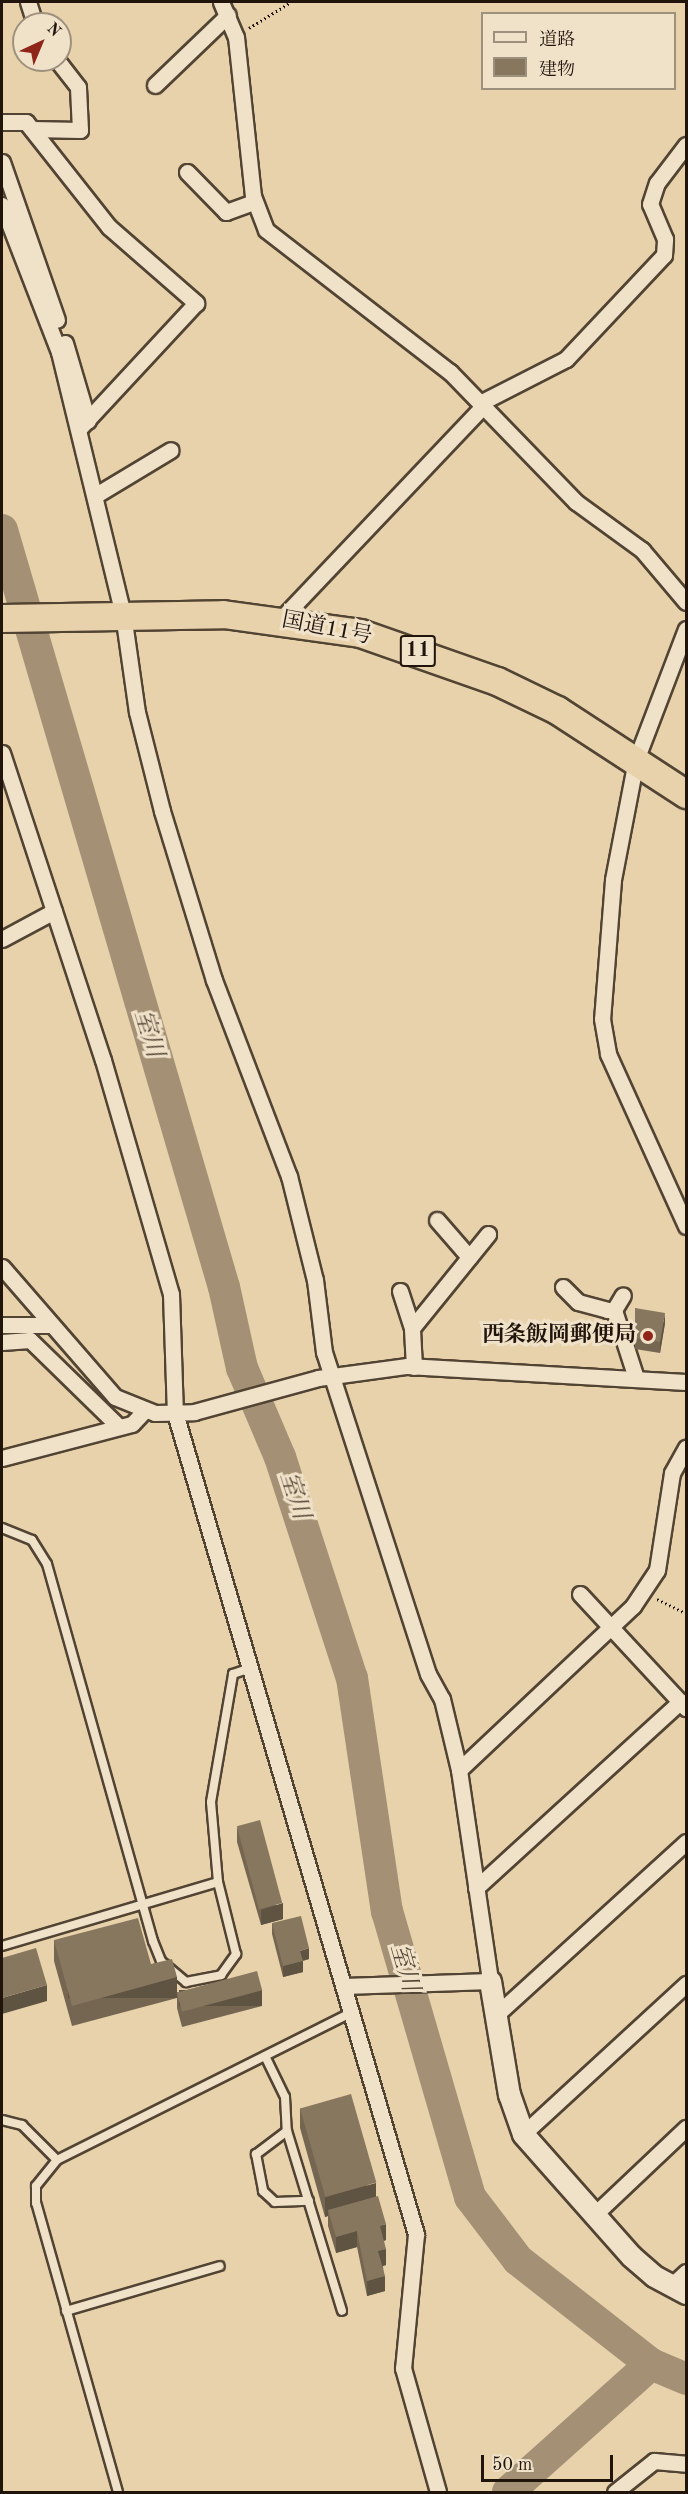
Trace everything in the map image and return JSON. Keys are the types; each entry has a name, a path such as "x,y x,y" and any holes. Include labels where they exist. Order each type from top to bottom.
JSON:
{"highway":[{"name":"国道11号","path":"2,618 120,614 281,619 360,633 446,660 556,710 687,794"}],"street":[{"path":"155,85 224,8 236,37 254,202 266,231 278,243 434,358 482,404 576,502 642,550 687,602"},
{"path":"32,129 80,130 78,87 66,72"},
{"path":"2,123 26,122 109,227 196,303 83,425"},
{"path":"281,619 482,404 566,358 664,255 665,238 650,204 657,183 687,145"},
{"path":"2,162 79,379 83,425 137,712 162,811 214,980 289,1176 315,1280 326,1376 424,1662 442,1699 459,1770 476,1888 480,1981 496,2015 509,2094 523,2134 631,2256 678,2290 687,2272"},
{"path":"187,172 226,212 254,202"},
{"path":"2,205 59,352 83,425"},
{"path":"96,495 171,450"},
{"path":"687,629 636,760 613,880 602,1019 612,1064 687,1226"},
{"path":"2,753 54,910 171,1294 175,1413 416,2234 403,2367 438,2493"},
{"path":"2,939 54,910"},
{"path":"437,1220 469,1257"},
{"path":"412,1328 488,1234"},
{"path":"2,1267 116,1396 145,1410 194,1412 326,1376 414,1367 636,1377 687,1382"},
{"path":"563,1287 578,1302 614,1310"},
{"path":"400,1291 412,1328 414,1367"},
{"path":"623,1295 614,1310 636,1377"},
{"path":"2,1325 51,1325"},
{"path":"2,1342 30,1340 118,1426"},
{"path":"2,1458 132,1424 145,1410"},
{"path":"459,1770 611,1625 642,1592 657,1570 672,1473 687,1448"},
{"path":"476,1888 684,1704 580,1594"},
{"path":"496,2015 687,1842"},
{"path":"344,1986 480,1981"},
{"path":"523,2134 687,1984"},
{"path":"594,2215 687,2128"},
{"path":"615,2493 654,2461 687,2464"}],"lane":[{"path":"2,1528 32,1540 47,1564 157,1951 175,1975 186,1982 212,1978 229,1969 236,1954 218,1882 211,1802 233,1674 250,1668"},
{"path":"2,1947 218,1882"},
{"path":"117,2493 36,2203 36,2186 57,2160 266,2058 351,2013"},
{"path":"266,2058 285,2097 287,2131 342,2311"},
{"path":"2,2120 22,2125 57,2160"},
{"path":"287,2131 256,2154 264,2191 274,2202 309,2201"},
{"path":"66,2311 220,2266"}],"path":[{"path":"236,37 291,2"},
{"path":"642,1592 687,1612"}],"building":[{"path":"635,1308 665,1313 660,1342 635,1338"},
{"path":"260,1820 282,1903 259,1909 237,1826"},
{"path":"301,1916 309,1948 300,1951 303,1961 283,1966 272,1923"},
{"path":"138,1918 151,1964 172,1959 177,1977 72,2006 54,1940"},
{"path":"36,1948 47,1985 2,1998 2,1958"},
{"path":"257,1971 262,1990 182,2012 177,1992"},
{"path":"351,2094 376,2182 325,2197 300,2109"},
{"path":"378,2196 386,2224 380,2226 386,2249 378,2251 385,2276 367,2281 357,2231 336,2237 328,2210"}],"waterway":[{"name":"室川","path":"2,530 224,1287 242,1368 280,1457 352,1678 387,1911 470,2197 518,2260 651,2364 686,2379"},
{"path":"508,2492 651,2364"}],"place":[{"name":"西条飯岡郵便局","path":"648,1336"}]}
